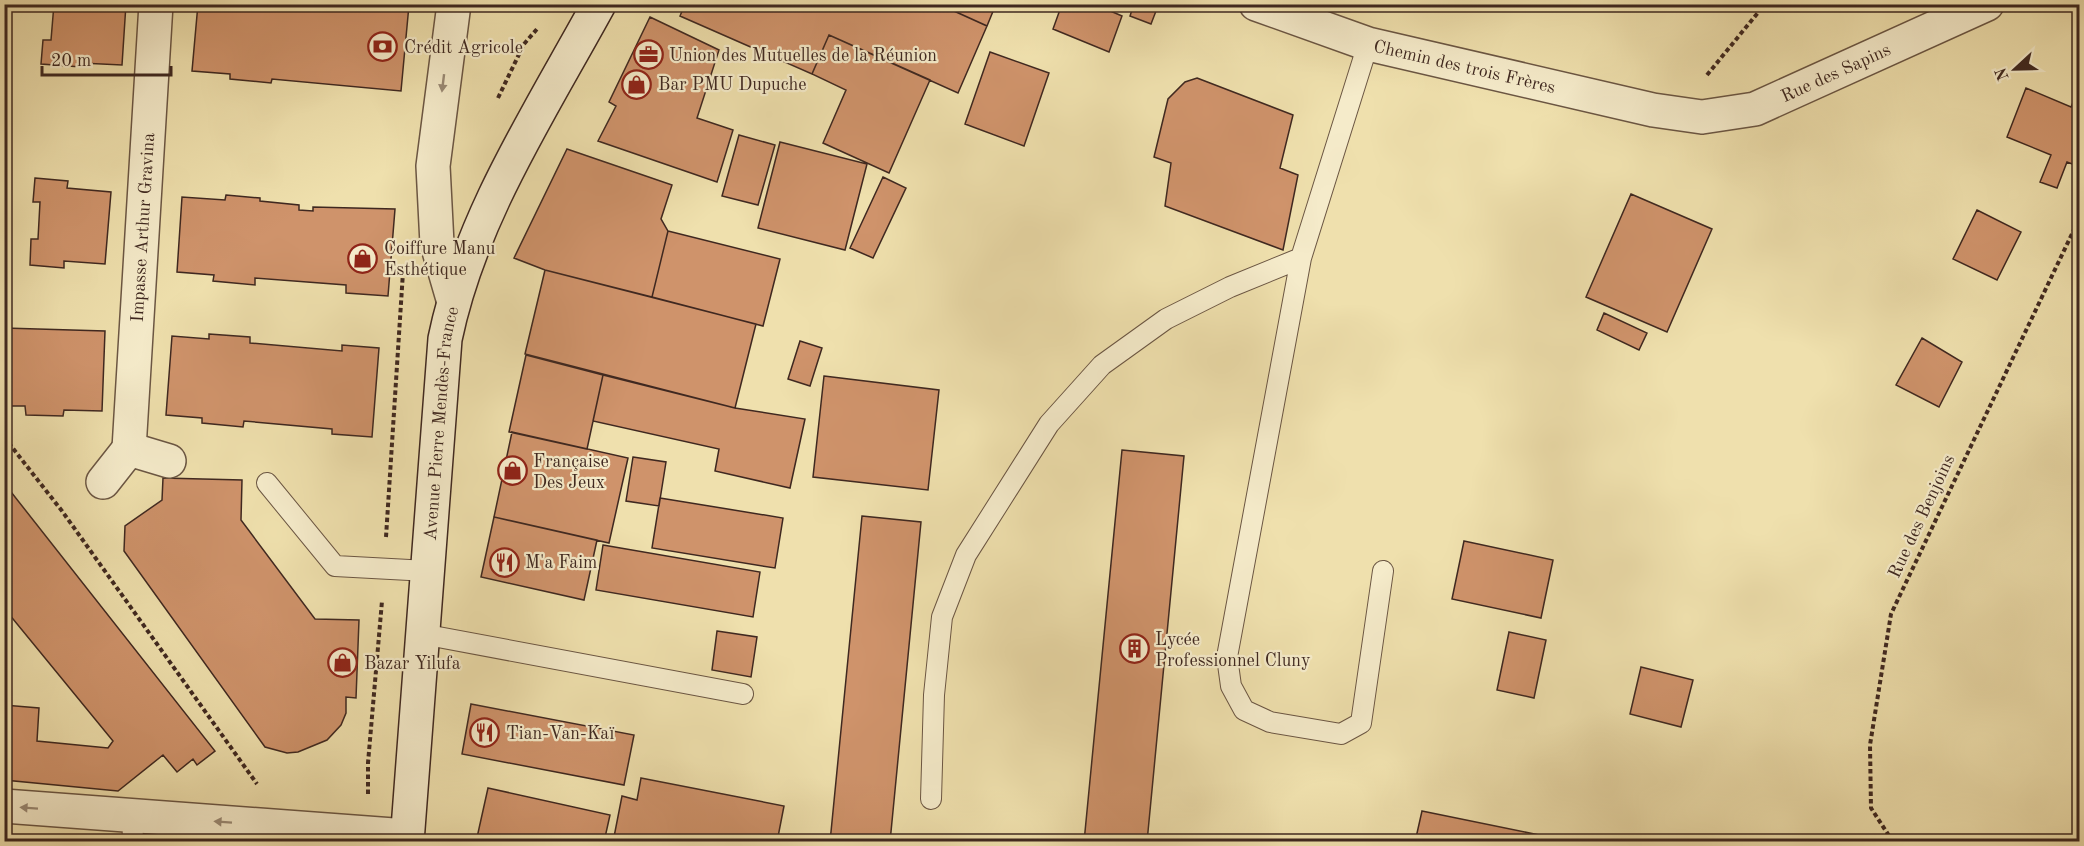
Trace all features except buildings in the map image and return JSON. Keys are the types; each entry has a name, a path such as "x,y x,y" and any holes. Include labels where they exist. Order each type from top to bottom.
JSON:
{"street":[{"name":"Impasse Arthur Gravina","path":"129,449 156,4"},
{"path":"453,299 437,244 433,166 454,4"},
{"name":"Avenue Pierre Mendès-France","path":"407,839 445,339 453,299 476,234 510,165 599,4"},
{"name":"Chemin des trois Frères","path":"1256,4 1368,44 1677,114"},
{"name":"Rue des Sapins","path":"1677,114 1702,117 1755,109 1987,4"},
{"path":"103,482 129,449 169,461"},
{"path":"4,806 133,829 287,826 407,839"}],"lane":[{"path":"1368,44 1301,258 1227,657 1231,686 1244,710 1270,722 1341,734 1361,723 1383,571"},
{"path":"931,799 934,695 942,617 966,555 1049,424 1102,364 1166,319 1230,286 1301,258"},
{"path":"267,483 335,566 428,572"},
{"path":"422,634 743,694"}],"path":[{"path":"1677,114 1765,4"},
{"name":"Rue des Benjoins","path":"1893,842 1871,808 1870,745 1891,614 2079,217"},
{"path":"4,437 62,511 287,826"}],"place":[{"name":"Crédit Agricole","path":"383,47"},
{"name":"Union des Mutuelles de la Réunion","path":"648,55"},
{"name":"Bar PMU Dupuche","path":"637,84"},
{"name":"Coiffure Manu Esthétique","path":"363,258"},
{"name":"Française Des Jeux","path":"512,471"},
{"name":"M'a Faim","path":"504,562"},
{"name":"Lycée Professionnel Cluny","path":"1134,649"},
{"name":"Bazar Yilufa","path":"343,663"},
{"name":"Tian-Van-Kaï","path":"485,733"}]}
